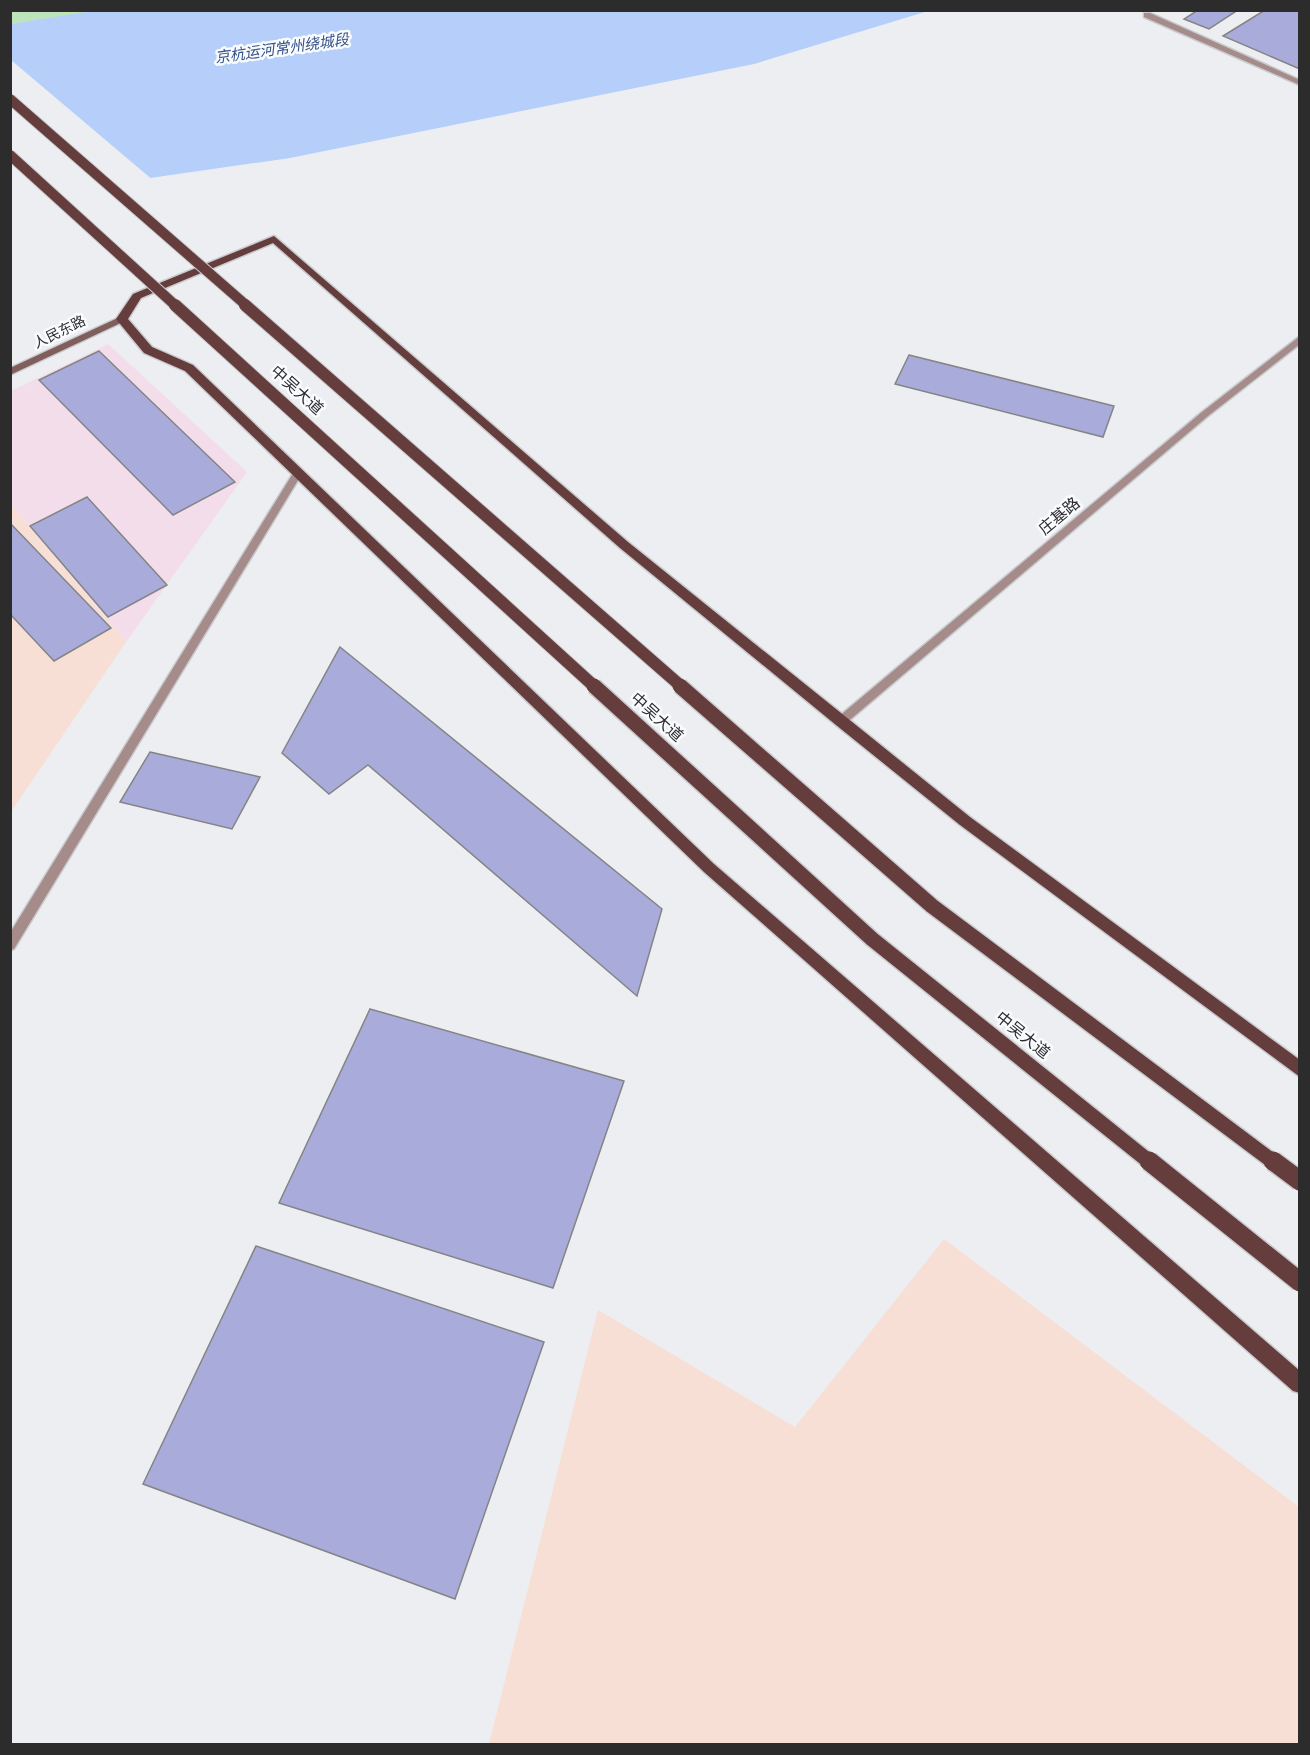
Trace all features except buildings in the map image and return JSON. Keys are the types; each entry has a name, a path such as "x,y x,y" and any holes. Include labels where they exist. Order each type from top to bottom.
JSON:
{"main road":[{"name":"中吴大道","path":"10,99 932,906 1299,1181"},
{"name":"中吴大道","path":"10,155 872,939 1299,1282"},
{"path":"1299,1070 965,821 841,721 624,545 274,239 137,296 122,319 148,351 189,368 709,868 1299,1384"},
{"name":"人民东路","path":"10,372 122,319"}],"street":[{"path":"1147,15 1299,83"},
{"name":"庄基路","path":"841,721 1205,414 1299,339"},
{"path":"10,945 298,472"}],"shaded area":[{"path":"108,344 247,472 126,642 11,504 11,391"},
{"path":"11,504 126,642 11,812"},
{"path":"944,1239 1299,1507 1299,1744 489,1744 598,1310 795,1427"}],"green space":[{"path":"11,11 99,11 11,24"}],"water":[{"name":"京杭运河常州绕城段","path":"99,10 928,11 754,64 290,158 11,198 11,24"}],"pier":[{"path":"11,60 154,181 10,201"}]}
